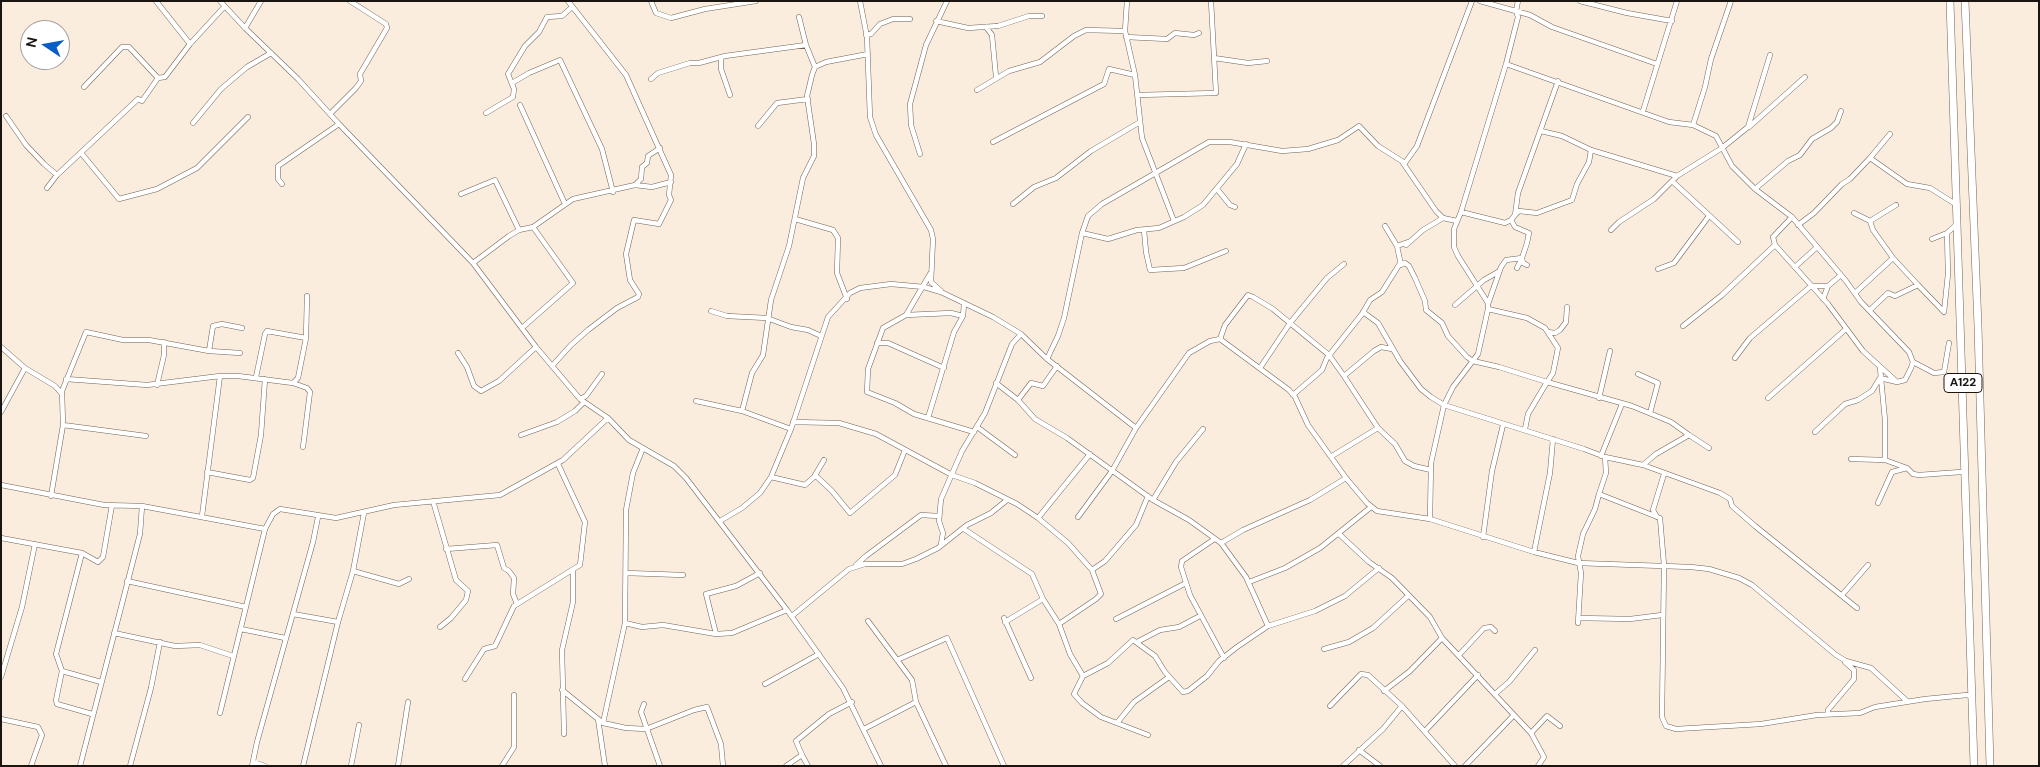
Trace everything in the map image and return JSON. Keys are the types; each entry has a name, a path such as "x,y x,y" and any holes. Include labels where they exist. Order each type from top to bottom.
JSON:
{"highway":[{"name":"A122","path":"1950,1 1974,766"},
{"name":"A122","path":"1965,1 1978,326 1990,766"}],"street":[{"path":"156,1 190,44"},
{"path":"220,1 473,263 536,347 582,401 608,418 629,440 674,466 686,478 792,616 852,702 881,766"},
{"path":"245,28 261,1"},
{"path":"330,114 361,81 360,74 378,45 387,25 350,1"},
{"path":"552,366 588,330 617,308 638,297 639,294 630,280 626,254 634,220 659,224 671,200 669,195 671,175 626,76 568,1"},
{"path":"650,1 656,13 671,18 705,9 756,1"},
{"path":"860,1 868,54 870,117 876,135 931,230 934,238 931,282 941,292"},
{"path":"920,154 911,125 910,104 926,45 947,1"},
{"path":"1127,1 1126,34 1135,75 1142,138 1157,172 1174,222"},
{"path":"1138,95 1216,93 1211,1"},
{"path":"1403,163 1405,163 1417,146 1472,1"},
{"path":"1480,1 1530,15 1552,27 1657,64"},
{"path":"1518,1 1516,12 1518,17 1506,64 1457,221 1454,247 1488,307 1527,318 1548,332 1558,348 1552,373 1528,414 1525,430"},
{"path":"1580,1 1627,13 1672,21"},
{"path":"1643,111 1677,1"},
{"path":"1693,125 1705,87 1711,59 1731,1"},
{"path":"47,188 57,175 82,154 138,99 142,101 158,78 165,76 190,44 224,6"},
{"path":"486,112 514,97 512,83 508,74 525,46 540,32 547,17 562,16 571,8"},
{"path":"981,28 1021,20 1029,16 1042,16"},
{"path":"742,411 752,373 763,355 767,318 780,269 789,246 804,178 814,156 808,99 815,67 806,45 799,17"},
{"path":"866,35 880,24 893,19 910,19"},
{"path":"936,21 968,28 988,27"},
{"path":"988,27 992,35 996,77"},
{"path":"977,90 996,77 1022,66 1040,62 1074,36 1086,30 1167,39 1175,33 1194,36 1199,33"},
{"path":"650,79 668,68 721,57 806,45"},
{"path":"84,87 122,46 129,48 158,78"},
{"path":"193,124 221,89 247,67 271,52"},
{"path":"815,67 826,62 868,54"},
{"path":"1748,127 1770,55"},
{"path":"721,57 721,69 730,95"},
{"path":"1214,58 1248,63 1267,61"},
{"path":"512,83 529,72 560,60 602,148 613,192"},
{"path":"1506,64 1643,111 1669,122 1693,125 1716,136 1732,166 1754,189 1780,206 1792,217 1861,302 1909,352 1913,362 1934,373 1944,372 1949,342"},
{"path":"993,142 1104,84 1109,69 1135,75"},
{"path":"1611,230 1619,222 1654,199 1677,176 1722,148 1806,77"},
{"path":"1515,215 1518,193 1558,81"},
{"path":"1555,91 1566,85"},
{"path":"758,126 777,102 808,99"},
{"path":"520,105 565,204"},
{"path":"1754,189 1763,184 1788,161 1800,154 1812,139 1831,128 1837,122 1841,111"},
{"path":"6,116 26,145 57,175"},
{"path":"82,154 119,199 157,189 197,168 248,117"},
{"path":"1013,204 1034,187 1056,178 1091,151 1140,122"},
{"path":"282,184 278,178 278,166 339,124"},
{"path":"1047,358 1064,318 1082,233 1088,216 1102,204 1209,142 1246,144 1282,151 1308,149 1338,140 1360,126 1378,146 1403,163 1426,199 1443,218 1457,221"},
{"path":"1541,131 1562,136 1590,150 1677,176"},
{"path":"1798,225 1814,213 1835,190 1850,179 1890,134"},
{"path":"1082,233 1108,239 1137,230 1159,228 1174,222 1203,205 1237,164 1246,144"},
{"path":"635,185 641,179 642,167 647,163 648,156 660,148"},
{"path":"1512,220 1519,211 1537,213 1572,200 1577,184 1589,162 1590,150"},
{"path":"1870,158 1907,184 1930,188 1957,205"},
{"path":"460,194 495,180 519,230"},
{"path":"1672,181 1738,242"},
{"path":"473,263 495,245 519,230 533,227 573,199 613,192 635,185 652,187 671,182"},
{"path":"1217,188 1230,205 1235,207"},
{"path":"1870,221 1896,205"},
{"path":"1461,212 1497,222 1512,220"},
{"path":"1854,213 1870,221"},
{"path":"1658,269 1674,263 1710,216"},
{"path":"1792,217 1772,237 1774,245 1796,266 1811,286 1824,299 1863,351 1897,382"},
{"path":"1397,246 1408,243 1443,218"},
{"path":"795,219 833,230 838,238 837,273 847,299"},
{"path":"1512,220 1515,227 1529,233 1517,268"},
{"path":"1870,221 1872,230 1893,258 1944,312 1948,274 1947,233"},
{"path":"1293,395 1322,370 1329,356 1370,300 1382,292 1401,264 1397,246 1385,226"},
{"path":"1932,239 1958,226"},
{"path":"522,328 573,283 533,227"},
{"path":"1144,230 1150,270 1184,268 1226,251"},
{"path":"1683,326 1744,276 1774,245"},
{"path":"1796,266 1816,248"},
{"path":"1522,258 1523,263 1527,265"},
{"path":"1430,519 1431,470 1444,405 1453,387 1473,361 1480,348 1488,307 1499,271 1506,260 1522,258"},
{"path":"1855,293 1893,258"},
{"path":"1401,264 1405,263 1409,266 1425,300 1426,310 1442,323 1448,336 1473,361 1499,366 1650,413 1671,422 1709,448"},
{"path":"1260,368 1289,324 1327,278 1344,264"},
{"path":"906,315 924,287 931,270"},
{"path":"1455,305 1499,271"},
{"path":"1824,299 1828,286 1841,275"},
{"path":"720,521 742,508 760,494 771,477 791,430 813,368 828,317 847,299 850,293 860,288 891,284 924,287 941,292 993,317 1021,334 1047,358 1136,428"},
{"path":"1870,310 1888,293 1895,296 1918,285"},
{"path":"1735,358 1750,338 1811,286 1828,286"},
{"path":"1220,340 1231,314 1248,295 1273,309 1329,356 1378,428 1395,444 1405,461 1414,466 1431,470"},
{"path":"293,383 298,378 306,338 307,296"},
{"path":"928,418 954,332 963,316 964,304"},
{"path":"1548,332 1555,333 1560,330 1566,322 1567,307"},
{"path":"711,311 727,316 767,318 821,336"},
{"path":"1363,312 1378,323 1392,349 1420,389 1444,405 1503,425 1553,439 1603,457 1643,465 1664,474 1706,487 1730,499 1732,506 1755,526 1857,608"},
{"path":"963,316 951,313 906,315 883,328 868,369 867,392 928,418 976,429 1015,455"},
{"path":"210,351 213,326 222,324 242,328"},
{"path":"1768,398 1846,330"},
{"path":"256,378 267,331 306,338"},
{"path":"51,496 63,425 62,394 66,379 86,332 123,340 164,342 210,351 240,353"},
{"path":"938,548 943,542 939,516 941,499 976,429 1012,344 1021,334"},
{"path":"1078,517 1112,471 1136,428 1189,353 1210,341 1220,340 1281,382 1293,395 1308,424 1346,478 1371,508 1407,517 1430,519 1483,537 1579,564 1664,565 1710,569 1744,581 1854,670 1854,679 1828,710 1828,714"},
{"path":"157,385 164,355 164,342"},
{"path":"877,343 888,343 944,368"},
{"path":"1,347 25,368 55,386 62,394"},
{"path":"458,353 467,367 474,386 481,390 499,381 536,347"},
{"path":"1344,376 1381,347 1392,349"},
{"path":"1599,398 1610,351"},
{"path":"1880,378 1897,382 1905,380 1913,362"},
{"path":"1018,400 1031,382 1044,385 1057,366"},
{"path":"1880,366 1884,405 1885,460"},
{"path":"1,412 25,368"},
{"path":"521,436 557,422 575,411 602,374"},
{"path":"1638,374 1658,383 1650,413"},
{"path":"202,516 220,376"},
{"path":"66,379 157,385 220,376 293,383 307,388 310,392 303,447"},
{"path":"1814,432 1845,404 1858,400 1872,391 1880,378"},
{"path":"207,472 250,480 253,478 262,435 266,380"},
{"path":"996,383 1018,400 1035,419 1090,454 1153,500 1189,520 1221,543 1249,582 1268,626"},
{"path":"696,401 742,411 791,430"},
{"path":"1622,404 1603,457 1606,473 1595,509 1583,534 1578,556 1579,621 1630,619 1662,615"},
{"path":"220,714 265,529 273,514 280,509 318,517 344,518 394,505 500,495 558,464 608,418"},
{"path":"793,422 849,426 876,434 952,475 975,483 1038,518 1068,544 1092,570 1101,595 1059,624"},
{"path":"63,425 146,436"},
{"path":"1483,537 1492,471 1503,425"},
{"path":"1332,456 1378,428"},
{"path":"1153,500 1176,462 1203,429"},
{"path":"1643,465 1663,450 1689,435"},
{"path":"1534,552 1550,472 1553,439"},
{"path":"603,723 625,622 626,510 633,473 643,448"},
{"path":"815,475 832,491 850,513 895,475 905,450"},
{"path":"1038,518 1090,454"},
{"path":"1851,459 1885,460 1907,468 1913,474 1919,475 1961,472"},
{"path":"771,477 801,485 809,483 824,460"},
{"path":"465,679 484,649 494,646 514,606 580,565 585,522 558,464"},
{"path":"1878,503 1892,472 1907,468"},
{"path":"1656,517 1653,510 1664,474"},
{"path":"1221,543 1243,530 1310,500 1346,478"},
{"path":"1,485 51,496 112,505 142,506 265,529"},
{"path":"1599,494 1660,518 1664,565 1662,717 1666,726 1676,729 1761,724 1828,714 1860,713 1875,707 1946,697 1967,695 1973,697"},
{"path":"1092,570 1105,562 1136,525 1148,496"},
{"path":"855,566 902,564 938,548 978,519 992,514 1007,500"},
{"path":"433,501 456,580 467,588 468,594 451,618 440,627"},
{"path":"1,538 82,552 98,562 104,557 112,505"},
{"path":"80,766 140,534 142,506"},
{"path":"1249,582 1285,568 1339,534 1371,508"},
{"path":"302,766 338,622 353,571 364,513"},
{"path":"792,616 843,573 855,566 921,515 939,516"},
{"path":"265,766 253,764 285,638 314,542 318,517"},
{"path":"964,529 1032,574 1043,599 1059,624 1070,654 1083,676"},
{"path":"1339,534 1369,562 1392,578 1430,617 1442,638 1531,734 1544,757 1538,766"},
{"path":"1212,540 1182,561 1186,583 1224,658"},
{"path":"1,677 22,607 35,544"},
{"path":"446,549 497,545 504,568 509,570 514,578 513,594 517,604"},
{"path":"82,552 56,654 62,671 57,704 92,714"},
{"path":"1842,595 1868,565"},
{"path":"1148,735 1101,717 1082,704 1074,694 1083,676 1108,663 1133,640 1155,656 1180,691 1188,691 1224,658 1268,626 1315,611 1345,596 1379,568"},
{"path":"564,734 562,650 572,602 573,570"},
{"path":"353,571 399,584 409,580"},
{"path":"626,573 683,575"},
{"path":"716,634 706,594 736,586 760,573"},
{"path":"127,581 246,607"},
{"path":"1116,619 1186,583"},
{"path":"1324,649 1349,642 1373,628 1408,596"},
{"path":"1031,678 1005,620 1043,599"},
{"path":"625,622 642,627 663,625 716,634 732,633 787,610"},
{"path":"293,614 338,622"},
{"path":"1137,642 1160,630 1178,627 1198,617"},
{"path":"868,621 912,680 916,702 946,766"},
{"path":"1459,655 1484,628 1491,627 1495,631"},
{"path":"241,629 285,638"},
{"path":"114,634 175,646 200,645 233,656"},
{"path":"1148,650 1150,636"},
{"path":"897,660 947,638 957,654 978,709 1004,766"},
{"path":"1384,691 1410,671 1442,638"},
{"path":"130,766 151,688 160,642"},
{"path":"1495,694 1509,682 1535,650"},
{"path":"765,684 819,654"},
{"path":"1844,660 1871,668 1908,702"},
{"path":"62,671 101,682"},
{"path":"1330,706 1361,674 1368,675 1402,706 1455,766"},
{"path":"1425,731 1478,675"},
{"path":"1117,724 1134,702 1169,676"},
{"path":"562,690 603,723 626,728 646,729 694,710 707,707 720,744 723,766"},
{"path":"502,766 514,747 514,695"},
{"path":"398,766 408,702"},
{"path":"808,766 796,741 829,714 852,702"},
{"path":"864,729 916,702"},
{"path":"644,704 640,712 660,766"},
{"path":"1343,766 1382,729 1402,706"},
{"path":"1465,766 1514,715"},
{"path":"1531,734 1547,716 1560,726"},
{"path":"1,719 38,728 42,735 31,766"},
{"path":"598,719 605,766"},
{"path":"351,766 358,725"},
{"path":"1359,750 1380,766"},
{"path":"786,766 802,755"}]}
